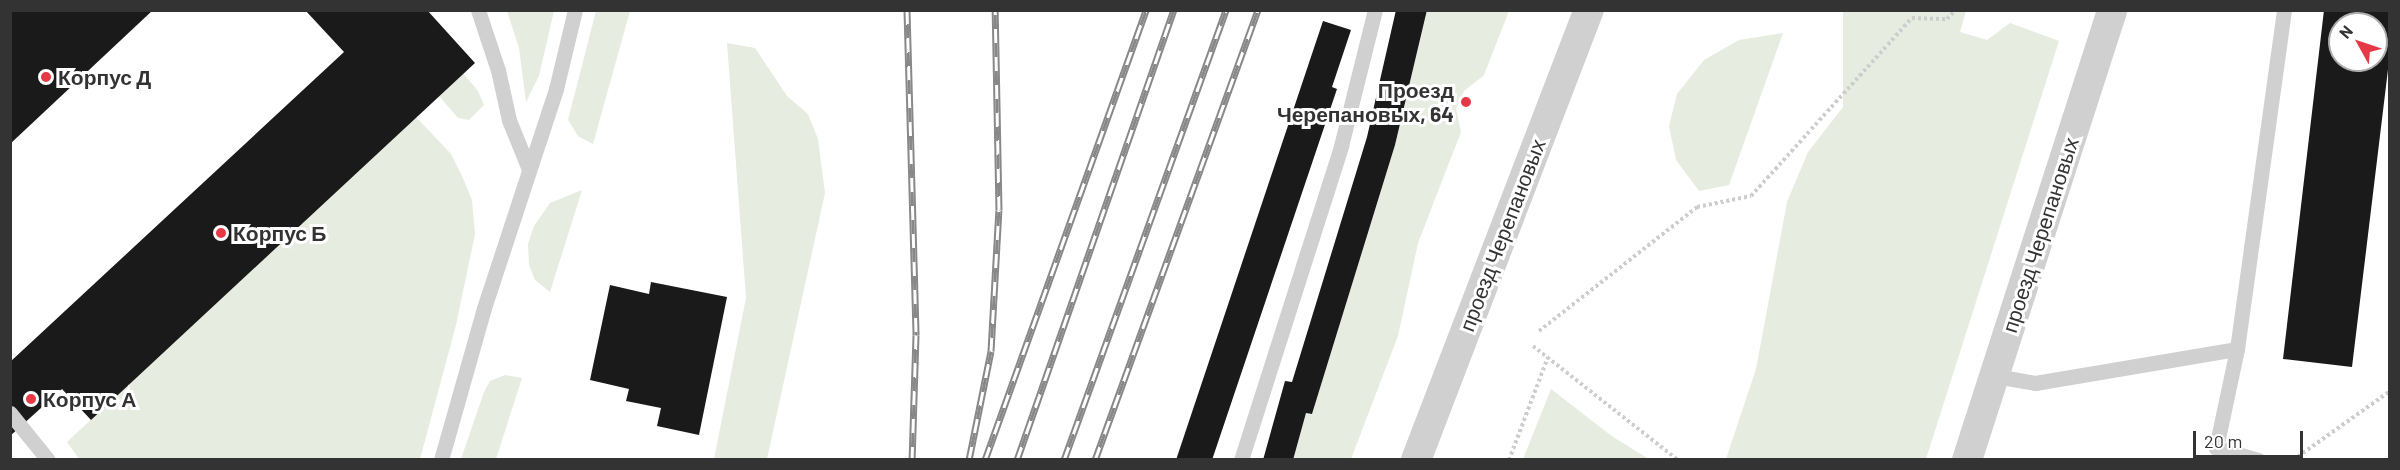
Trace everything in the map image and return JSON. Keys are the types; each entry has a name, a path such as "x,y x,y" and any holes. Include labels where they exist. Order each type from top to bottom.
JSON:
{"street":[{"name":"проезд Черепановых","path":"1416,459 1589,10"},
{"name":"проезд Черепановых","path":"1967,459 2112,10"}],"lane":[{"path":"478,10 498,70 509,120 528,167"},
{"path":"441,459 528,167 555,89 575,10"},
{"path":"1241,459 1341,146 1375,10"},
{"path":"2258,459 2216,448 2237,349 2284,10"},
{"path":"1995,376 2036,383 2237,349"},
{"path":"10,413 48,459"}],"path":[{"path":"1539,331 1696,207 1751,196 1912,18 1947,19 1955,10"},
{"path":"1533,346 1678,459"},
{"path":"1509,459 1548,357"},
{"path":"2293,459 2390,391"}],"shaded area":[{"path":"507,11 554,11 539,76 526,102 519,48"},
{"path":"596,11 630,11 593,144 578,136 568,120"},
{"path":"1427,11 1509,11 1484,75 1464,91 1456,109 1461,132 1418,243 1398,336 1351,459 1293,460 1306,413 1312,414 1395,145"},
{"path":"1843,11 1966,11 1960,32 1987,40 2010,23 2059,41 1926,459 1726,459 1756,369 1787,202 1808,152 1843,107"},
{"path":"1783,33 1729,185 1699,191 1676,160 1669,126 1677,94 1704,60 1739,40"},
{"path":"727,43 755,48 787,96 808,114 818,139 825,193 767,459 714,459 746,298"},
{"path":"463,73 478,91 484,105 469,120 458,118 439,96"},
{"path":"416,117 451,154 472,200 475,234 456,325 420,459 80,460 67,442"},
{"path":"582,190 550,292 535,280 529,265 528,244 534,226 550,203"},
{"path":"505,375 522,378 496,459 461,459 484,392 490,381"},
{"path":"1551,389 1613,437 1649,459 1523,459"}],"building":[{"name":"Корпус Д","path":"10,10 153,10 10,144"},
{"name":"Корпус Б","path":"305,10 427,10 475,63 91,420 62,389 10,436 10,362 344,52"},
{"path":"1396,10 1427,10 1395,145 1312,414 1306,413 1293,460 1263,460 1285,381 1292,382 1367,137"},
{"path":"2324,10 2390,10 2388,70 2388,12 2328,12 2328,72 2388,72 2352,367 2283,359"},
{"path":"1323,21 1351,30 1332,87 1337,89 1212,460 1176,460"},
{"path":"651,282 727,297 699,435 657,426 661,408 626,401 629,389 590,380 610,285 649,294"}],"railway":[{"path":"907,10 916,335 912,460"},
{"path":"969,460 991,351 999,210 995,10"},
{"path":"985,460 1146,10"},
{"path":"1017,460 1174,10"},
{"path":"1064,460 1226,10"},
{"path":"1095,460 1258,10"}],"place":[{"name":"Корпус Д","path":"46,77"},
{"name":"Проезд Черепановых, 64","path":"1466,102"},
{"name":"Корпус Б","path":"221,233"},
{"name":"Корпус А","path":"31,399"}]}
